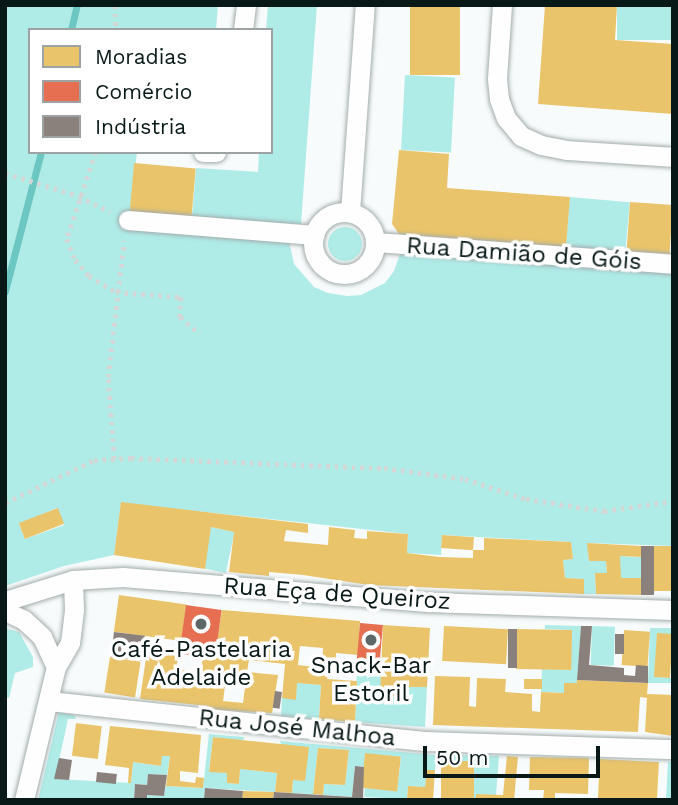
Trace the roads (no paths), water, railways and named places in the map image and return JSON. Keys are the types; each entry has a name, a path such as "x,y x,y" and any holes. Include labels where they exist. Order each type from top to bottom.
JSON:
{"street":[{"path":"243,28 246,5"},
{"path":"350,212 365,5"},
{"path":"502,5 497,79 499,99 506,118 521,136 541,145 566,149 673,158"},
{"path":"350,212 368,223 375,242 369,261 361,269 341,274 331,271 316,258 313,248 314,235 322,220 330,215 350,212"},
{"path":"128,220 314,235"},
{"name":"Rua Damião de Góis","path":"375,242 673,264"},
{"name":"Rua Eça de Queiroz","path":"5,601 73,580 123,577 430,603 673,610"},
{"path":"24,800 57,667 70,643 75,609 73,580"},
{"path":"5,611 24,620 42,638 57,667"},
{"name":"Rua José Malhoa","path":"48,701 426,741 673,749"}],"waterway":[{"path":"71,28 77,5"},
{"path":"5,291 40,154"}],"place":[{"name":"Café-Pastelaria Adelaide","path":"201,624"},
{"name":"Snack-Bar Estoril","path":"371,640"}]}
